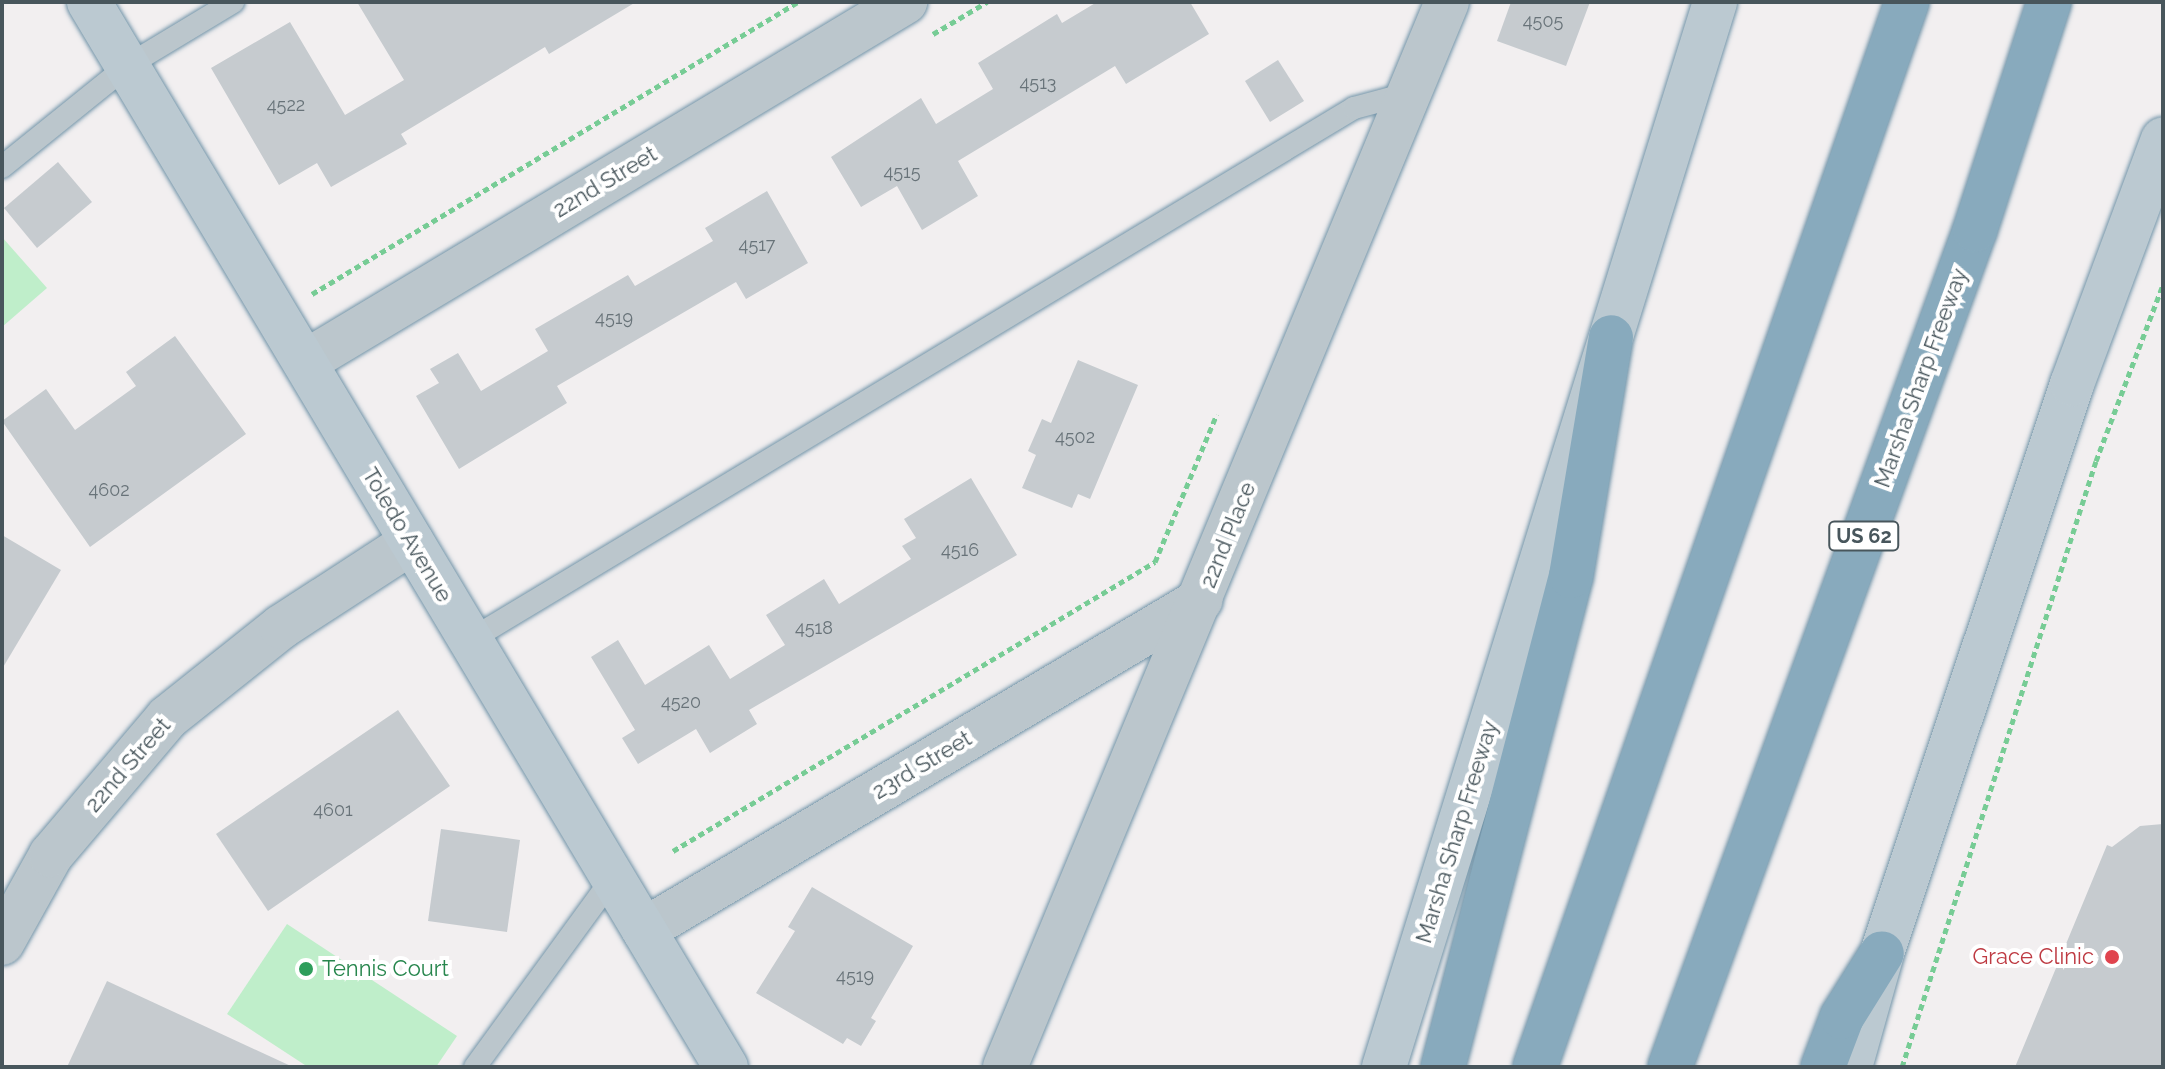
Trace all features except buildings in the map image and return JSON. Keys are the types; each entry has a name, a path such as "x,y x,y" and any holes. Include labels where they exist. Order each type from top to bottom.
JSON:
{"highway":[{"path":"1535,1067 1907,2"},
{"name":"Marsha Sharp Freeway","path":"1670,1067 1975,230 2049,2"},
{"path":"1443,1067 1571,576 1611,337"},
{"path":"1823,1067 1842,1017 1882,953"}],"main road":[{"name":"Toledo Avenue","path":"89,2 726,1067"},
{"name":"Marsha Sharp Freeway","path":"1384,1067 1715,2"},
{"path":"1850,1067 1882,953 2072,384 2163,139"}],"street":[{"name":"22nd Street","path":"305,362 905,2"},
{"name":"22nd Place","path":"1005,1067 1447,2"},
{"name":"22nd Street","path":"2,943 51,855 167,718 281,627 412,542"},
{"name":"23rd Street","path":"644,930 1201,600"}],"lane":[{"path":"2,167 127,66 233,2"},
{"path":"470,640 1354,108 1410,93"},
{"path":"475,1067 613,878"}],"path":[{"path":"305,298 798,2"},
{"path":"1902,1067 2096,461 2163,285"},
{"path":"673,851 1155,562 1217,414"}],"green space":[{"path":"2,237 47,288 2,327"},
{"name":"Tennis Court","path":"287,924 457,1036 436,1067 308,1067 227,1014"}],"place":[{"name":"Grace Clinic","path":"2112,957"},
{"name":"Tennis Court","path":"306,969"}]}
